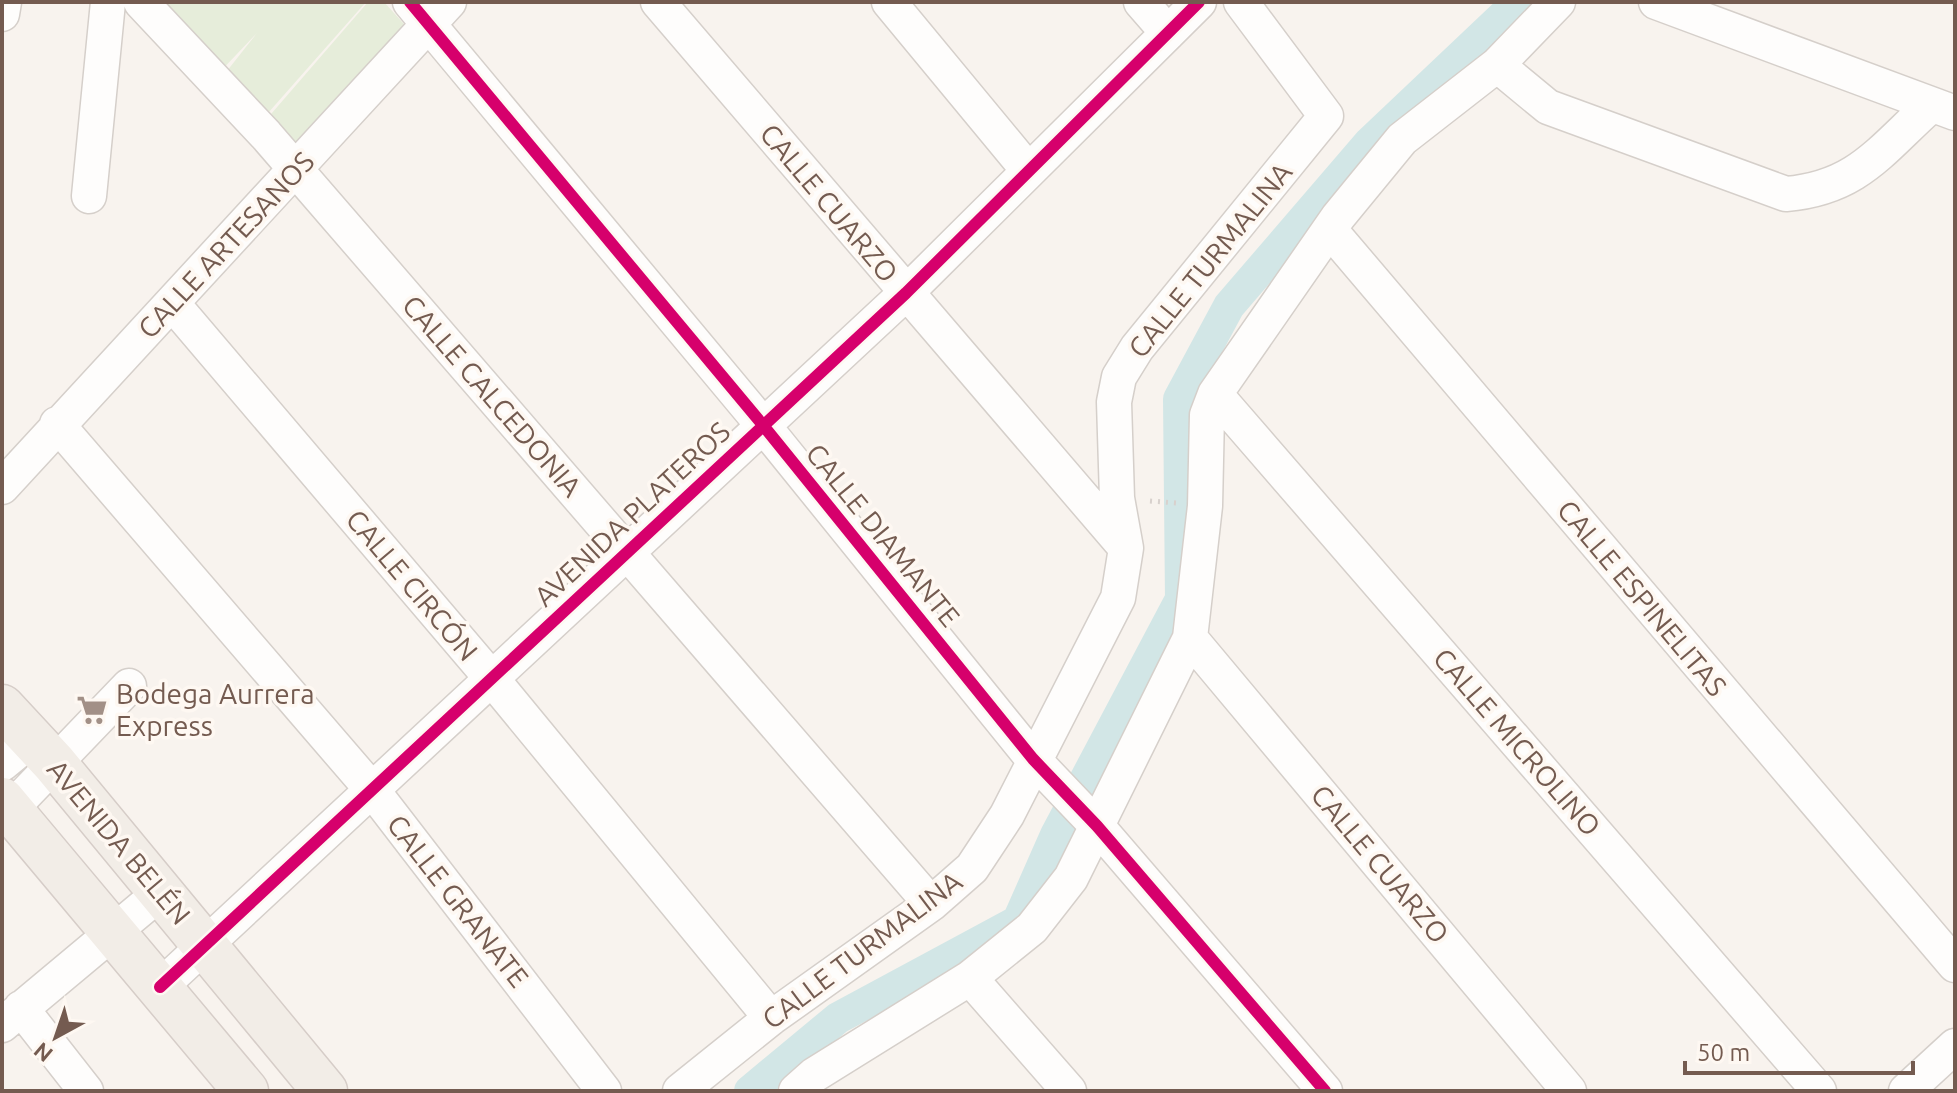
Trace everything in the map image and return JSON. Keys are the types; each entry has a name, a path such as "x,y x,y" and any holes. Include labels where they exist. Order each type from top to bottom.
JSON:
{"main road":[{"name":"AVENIDA BELÉN","path":"2,707 18,772 183,966 325,1091"},
{"name":"AVENIDA BELÉN","path":"18,772 183,966 246,1091"}],"street":[{"path":"2,14 4,2"},
{"path":"89,196 108,2"},
{"name":"CALLE CALCEDONIA","path":"141,2 217,79 931,904"},
{"name":"CALLE CUARZO","path":"658,2 1126,548"},
{"path":"889,2 1028,170"},
{"path":"1141,2 1168,33"},
{"name":"AVENIDA PLATEROS","path":"183,966 373,791 626,550 906,293 1199,2"},
{"name":"CALLE TURMALINA","path":"680,1091 771,1018 931,904 972,868 1043,768 1118,598 1126,548 1117,498 1114,402 1119,377 1137,348 1326,116 1241,2"},
{"path":"813,1086 970,978 1032,928 1071,878 1087,815 1190,638 1205,506 1207,415 1215,394 1330,230 1402,139 1497,65 1558,2"},
{"path":"1656,2 1947,112"},
{"name":"CALLE ARTESANOS","path":"2,487 295,170 429,9"},
{"name":"CALLE DIAMANTE","path":"429,9 1043,768 1325,1091"},
{"path":"1497,65 1548,107 1786,194 1818,191 1849,179 1947,112"},
{"name":"CALLE ESPINELITAS","path":"1330,230 1955,965"},
{"name":"CALLE CIRCÓN","path":"172,303 492,679 771,1018"},
{"name":"CALLE MICROLINO","path":"1215,394 1819,1091"},
{"name":"CALLE GRANATE","path":"57,424 373,791 604,1091"},
{"name":"CALLE CUARZO","path":"1190,638 1569,1091"},
{"path":"18,772 129,686"},
{"path":"86,1091 12,1016 137,912"},
{"path":"183,966 268,1091"},
{"path":"183,966 303,1091"},
{"path":"970,978 1069,1091"},
{"path":"1906,1091 1955,1046"}],"path":[{"path":"1138,501 1178,503"}],"green space":[{"path":"148,2 366,2 261,121 223,76 257,33 217,75"},
{"path":"368,2 384,2 413,34 297,165 265,121"}],"waterway":[{"path":"750,1091 838,1018 1018,921 1056,835 1181,599 1179,399 1229,306 1370,142 1518,2"}],"cycle path":[{"path":"410,2 762,424 1033,759 1097,826 1325,1091"},
{"path":"160,987 906,293 1199,2"}],"place":[{"name":"Bodega Aurrera Express","path":"92,710"}]}
